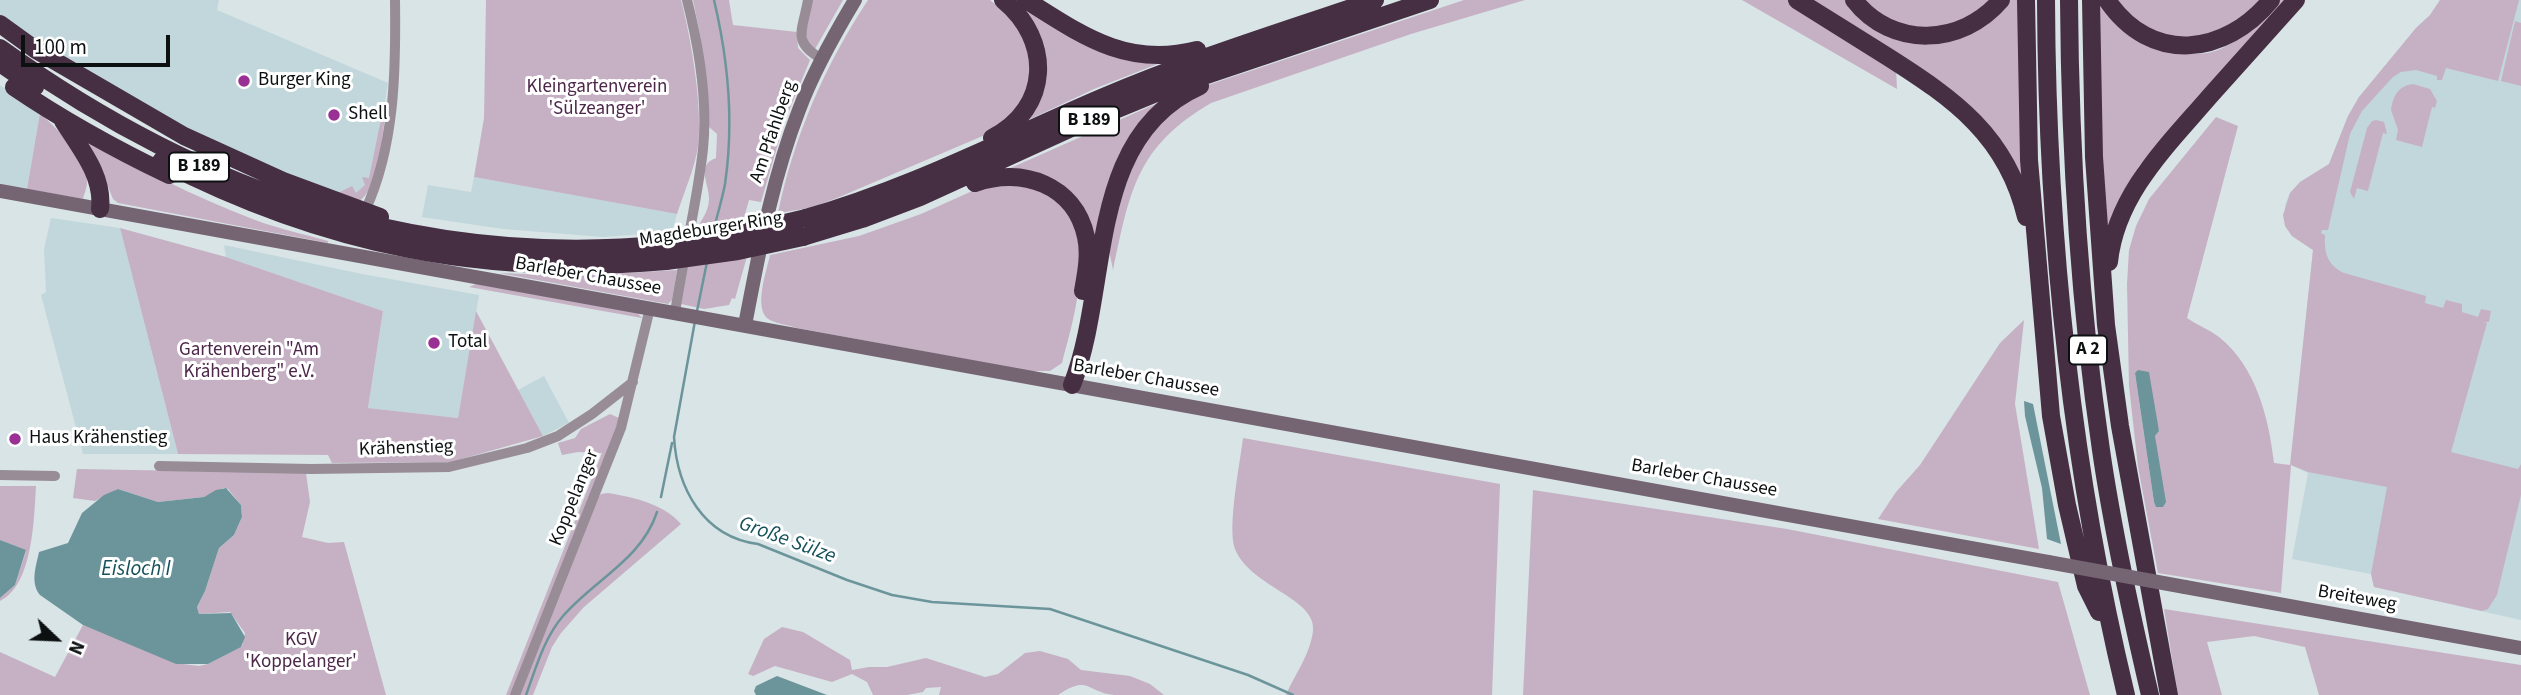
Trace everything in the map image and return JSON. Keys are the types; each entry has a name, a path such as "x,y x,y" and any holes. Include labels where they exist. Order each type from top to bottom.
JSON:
{"highway":[{"path":"945,169 955,156 1009,127 1027,107 1034,91 1039,66 1035,43 1022,18 1003,0"},
{"path":"1026,0 1097,43 1142,55 1186,53 1251,33 1262,46 1250,68 1206,83 1177,99 1150,121 1134,142 1116,184 1082,359 1072,385"},
{"name":"Magdeburger Ring","path":"0,64 107,131 212,186 284,216 344,235 421,252 475,260 555,265 667,253 738,250 803,237 862,219 920,197 1262,46 1375,0"},
{"name":"Magdeburger Ring","path":"0,48 93,110 200,167 330,214 421,235 499,246 667,253 873,198 945,169 1123,88 1430,0"},
{"path":"1797,0 1914,74 1954,102 1976,122 1993,143 2014,180 2037,263"},
{"path":"1854,0 1863,11 1882,25 1924,37 1962,30 1983,17 2001,0"},
{"path":"2026,0 2027,111 2051,416 2086,586 2111,636"},
{"name":"A 2","path":"2046,0 2050,160 2063,337 2084,495 2111,636 2126,695"},
{"name":"A 2","path":"2069,0 2076,211 2093,394 2118,553 2150,695"},
{"path":"2091,0 2094,144 2106,325 2120,426 2169,695"},
{"path":"2107,0 2128,24 2147,36 2164,42 2191,45 2217,41 2235,33 2251,22 2271,0"},
{"path":"2106,325 2111,248 2124,209 2138,182 2166,146 2295,0"},
{"path":"0,24 36,50 184,136 267,175 407,224 421,235"},
{"path":"0,77 62,118 116,149 196,187 212,186"},
{"path":"62,118 91,166 101,194 100,209"},
{"path":"920,197 932,201 985,179 1028,177 1048,185 1073,208 1084,230 1088,253 1082,303 1070,356 1072,385"}],"street":[{"path":"365,211 380,173 385,149 393,83 395,0"},
{"path":"682,314 704,135 698,54 687,0"},
{"path":"808,0 802,41 805,49 822,59"},
{"name":"Am Pfahlberg","path":"745,325 784,153 800,107 822,59 855,0"},
{"name":"Barleber Chaussee","path":"0,191 2185,587"},
{"name":"Koppelanger","path":"515,695 617,440 650,308"},
{"name":"Krähenstieg","path":"159,466 406,469 449,467 527,448 551,439 579,423 633,382"},
{"path":"0,475 55,476"},
{"name":"Breiteweg","path":"2185,587 2521,649"}],"shaded area":[{"path":"0,0 219,0 217,10 388,83 373,180 352,201 173,124 0,18"},
{"path":"2440,0 2521,0 2521,620 2374,587 2371,574 2292,559 2308,473 2291,465 2313,250 2292,236 2285,226 2285,205 2290,193 2300,182 2329,164 2348,116 2359,97"},
{"path":"0,85 40,113 27,189 0,184"},
{"path":"474,177 677,214 672,232 603,237 503,229 422,217 428,185 471,192"},
{"path":"51,218 120,228 178,454 83,454 41,295 46,292 44,249"},
{"path":"224,245 479,295 458,418 368,408 383,311 226,257"},
{"path":"544,376 569,423 543,436 518,390"}],"green space":[{"name":"Kleingartenverein 'Sülzeanger'","path":"486,0 681,0 695,73 699,130 694,163 677,214 474,177 484,118"},
{"path":"693,0 729,0 733,25 797,32 798,48 810,60 784,123 761,202 749,200 744,218 757,221 735,299 732,298 729,305 704,309 681,304 691,246 708,205 705,170 706,165 716,158 717,134 708,126 700,34"},
{"path":"811,0 843,0 815,49 809,46 806,34"},
{"path":"868,0 990,0 1024,36 1030,65 1028,88 1014,115 985,135 837,198 810,208 778,213 793,156 813,102 838,50"},
{"path":"1011,0 1017,0 1076,38 1160,63 1094,89 1024,122 1041,88"},
{"path":"1464,0 1525,0 1411,34 1211,103 1186,120 1166,137 1140,173 1125,217 1113,270 1108,245 1118,188 1144,135 1208,85"},
{"path":"1742,0 1790,0 1896,67 1897,89"},
{"path":"1808,0 1845,0 1850,7 1907,42 2009,0 2020,0 2029,211 2004,149"},
{"path":"1861,0 1994,0 1987,7 1946,28 1897,25"},
{"path":"2099,0 2108,15 2125,29 2179,50 2202,54 2215,51 2240,38 2279,0 2285,0 2139,166 2118,202 2106,237 2101,141"},
{"path":"2114,0 2263,0 2239,23 2189,40 2149,31"},
{"path":"2440,0 2519,0 2498,81 2446,68 2442,80 2416,70 2401,72 2393,77 2362,111 2350,134 2328,230 2322,230 2321,233 2325,235 2325,247 2330,262 2344,273 2426,296 2425,303 2443,308 2446,300 2462,304 2462,312 2478,317 2481,309 2491,311 2489,322 2484,322 2487,323 2451,452 2518,469 2521,464 2521,495 2497,595 2488,609 2482,611 2374,587 2371,574 2387,487 2308,472 2291,465 2281,593 2158,573 2138,467 2129,386 2129,250 2136,226 2149,199 2216,117 2238,126 2187,318 2219,337 2242,363 2264,411 2274,463 2290,465 2313,250 2292,236 2285,226 2283,215 2290,193 2300,182 2329,164 2348,116 2359,97","holes":["2135,373 2159,431 2155,436 2157,507 2154,502"]},
{"path":"2515,21 2521,23 2521,86 2501,81"},
{"path":"2413,84 2430,89 2437,101 2435,108 2432,107 2422,147 2396,140 2398,130 2391,110 2397,92"},
{"path":"1169,98 1145,122 1088,293 1084,219 1006,170"},
{"path":"40,113 63,135 82,162 87,182 83,199 27,189"},
{"path":"381,114 385,118 375,176 371,186 358,202 338,193 352,186 356,193 365,185 362,177 369,178 381,119 373,117"},
{"path":"2376,120 2384,122 2387,134 2383,133 2368,191 2357,188 2354,199 2350,192 2367,128"},
{"path":"79,134 143,170 210,202 264,223 328,243 118,203 113,199 100,167"},
{"path":"1013,183 1050,195 1066,210 1075,229 1080,250 1080,274 1073,321 1062,363 1050,371 1030,371 797,328 770,320 765,315 761,299 770,255 859,236 921,214 979,188"},
{"name":"Gartenverein \"Am Krähenberg\" e.V.","path":"120,228 226,257 383,311 368,408 458,418 476,311 543,436 451,462 332,463 328,455 178,454"},
{"path":"677,270 672,300 668,304 499,273 576,276"},
{"path":"476,284 636,311 642,318 469,287"},
{"path":"2024,320 2015,404 2039,549 1878,519 1896,492 1920,465 2000,343"},
{"path":"610,414 619,418 619,422 511,695 506,695 602,453 578,452 562,455 558,443 575,438 581,429"},
{"path":"1243,438 1500,484 1492,695 1286,695 1309,648 1313,631 1305,610 1254,573 1235,549 1233,511"},
{"name":"KGV 'Koppelanger'","path":"77,469 306,473 310,502 302,537 328,543 344,542 386,695 0,695 0,652 55,677 83,625 183,664 208,664 242,646 245,633 230,612 199,614 197,607 219,548 234,535 242,517 241,505 228,489 223,488 204,497 158,502 118,489 95,501 73,498"},
{"path":"0,486 36,486 30,550 25,566 11,593 0,601 15,585 26,551 0,540"},
{"path":"1533,490 1787,529 2058,582 2090,695 1523,695"},
{"path":"608,493 657,506 681,524 584,607 552,647 533,695 518,695 596,500 601,494"},
{"path":"2164,609 2521,665 2521,695 2319,695 2305,647 2254,636 2207,642 2222,695 2178,695"},
{"path":"782,627 803,632 850,660 852,670 887,667 926,658 985,677 998,674 1025,653 1040,651 1068,659 1081,670 1130,676 1150,684 1164,695 1114,695 1082,685 1058,695 939,695 941,687 926,688 923,692 907,695 873,695 867,682 852,674 832,682 775,666 753,676 748,674 764,639"}],"water":[{"path":"2138,370 2149,372 2159,431 2155,436 2166,502 2163,507 2156,507 2154,502 2135,373"},
{"path":"2024,401 2033,404 2061,544 2047,539 2042,488"},
{"name":"Eisloch I","path":"226,488 241,505 242,517 234,535 219,548 197,607 199,614 231,613 245,637 241,647 208,664 176,664 83,625 40,595 37,590 35,574 39,552 68,543 82,513 104,495 118,489 158,502 204,497"},
{"path":"0,540 26,550 15,585 0,598"},
{"path":"777,676 827,695 756,695 756,686"}],"waterway":[{"name":"Große Sülze","path":"713,232 725,184 729,138 726,68 714,0"},
{"name":"Große Sülze","path":"697,311 707,262"},
{"name":"Große Sülze","path":"695,321 674,437 676,456 687,491 696,507 708,521 722,531 892,595 932,602 1050,609 1248,675 1293,695"},
{"path":"661,497 672,443"},
{"path":"526,695 541,654 556,625 575,603 629,556 650,528 657,512"}],"place":[{"name":"Burger King","path":"244,81"},
{"name":"Shell","path":"334,115"},
{"name":"Total","path":"434,343"},
{"name":"Haus Krähenstieg","path":"15,439"}]}
